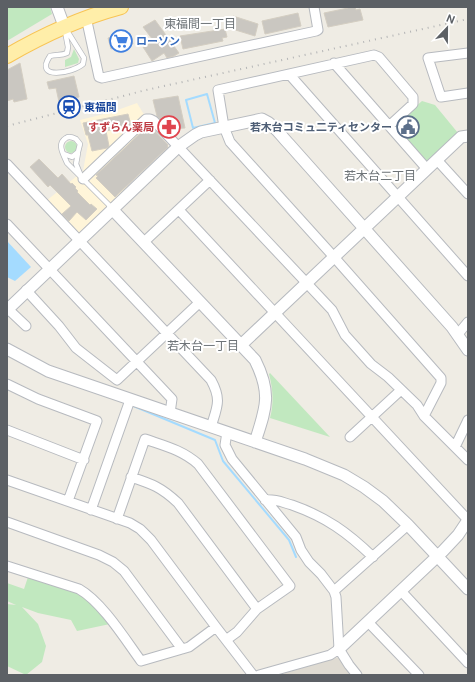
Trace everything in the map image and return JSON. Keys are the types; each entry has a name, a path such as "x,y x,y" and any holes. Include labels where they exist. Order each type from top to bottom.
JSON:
{"main road":[{"path":"7,56 64,26 121,7"}],"street":[{"path":"57,7 64,26"},
{"path":"86,18 99,77 102,78 316,31 318,30 314,7"},
{"path":"468,53 428,58 441,97 468,93"},
{"path":"389,126 413,104 414,100 389,68 379,57 374,55 218,90 224,127 230,142 441,378 441,383 424,416"},
{"path":"334,63 426,169"},
{"path":"288,74 468,276"},
{"path":"83,179 146,119 154,121 332,310 345,335 371,364 388,377 417,405 424,416 468,460"},
{"path":"26,326 8,306 178,147 195,135 224,127 262,120 268,121 364,228 458,334 468,350"},
{"path":"241,345 426,169 438,160 461,137 468,136"},
{"path":"438,160 467,191"},
{"path":"7,164 211,380 217,391 218,404 211,427"},
{"path":"144,242 210,180"},
{"path":"112,208 255,360 263,379 266,394 266,406 255,442"},
{"path":"179,210 468,520 458,535 437,557 339,649 330,655 260,675"},
{"path":"7,224 172,399 170,413"},
{"path":"26,290 59,326 76,348 117,380 138,362 200,302"},
{"path":"458,334 468,322"},
{"path":"7,349 48,371 305,459 344,475 364,487 384,502 408,525 468,589"},
{"path":"7,384 38,399 97,421 68,502"},
{"path":"350,437 401,390"},
{"path":"91,510 130,400"},
{"path":"455,447 468,420"},
{"path":"7,430 84,460"},
{"path":"227,432 225,445 232,459 296,537 301,550 309,562 321,574 334,591 336,597 339,649 349,666 357,675"},
{"path":"117,519 145,439 176,450 188,456 198,464 290,586 257,609 237,632 226,640"},
{"path":"131,477 154,485 166,492 178,503 257,609"},
{"path":"7,480 130,523 140,530 151,540 253,675"},
{"path":"265,500 274,499 320,516 352,537 373,557"},
{"path":"7,522 99,555 113,562 124,571 182,649"},
{"path":"334,591 408,525"},
{"path":"7,566 79,589 88,594 99,604 141,660 189,647 216,627"},
{"path":"401,591 468,662"},
{"path":"368,622 419,675"}],"lane":[{"path":"64,26 84,58 83,64 79,68 55,74 49,72 46,63 50,56 55,54 62,55 66,53 68,48 64,26"},
{"path":"83,179 76,164 80,148 78,141 69,137 64,139 61,143 61,151 64,154 67,163 72,169 112,208"},
{"path":"64,154 72,156 78,152"}],"shaded area":[{"path":"137,103 148,121 138,131 150,144 117,175 128,187 79,233 76,233 46,201 83,171 88,144 80,120 112,112"},
{"path":"339,657 353,675 279,675"}],"green space":[{"path":"7,7 50,7 52,14 7,41"},
{"path":"74,49 79,59 78,63 65,67 65,60 71,57"},
{"path":"422,101 435,105 458,133 426,163 395,128 396,124"},
{"path":"73,141 76,142 76,152 69,153 66,152 65,145 66,142"},
{"path":"270,373 330,437 270,418 272,396"},
{"path":"28,577 69,588 83,595 95,606 110,624 77,631 71,620 38,613 22,607 38,624 46,646 42,662 26,675 7,666 7,604 16,605 7,601 7,583 24,589"}],"water":[{"path":"7,241 31,267 15,281 7,277"}],"building":[{"path":"347,7 355,7 356,10 360,9 363,20 328,27 324,13 348,8"},
{"path":"298,13 301,26 265,34 262,21"},
{"path":"233,16 258,24 255,36 229,28"},
{"path":"155,20 179,53 167,58 164,53 152,61 143,47 153,40 143,27"},
{"path":"225,29 227,37 222,38 223,41 183,49 180,36"},
{"name":"ローソン","path":"130,33 133,44 111,49 108,38"},
{"path":"20,63 27,99 14,102 13,99 7,101 7,70"},
{"path":"74,76 79,97 59,102 56,88 49,89 47,82"},
{"path":"178,96 185,128 170,129 157,116 153,100"},
{"path":"128,114 131,125 128,128 106,131 109,146 107,148 92,151 83,123"},
{"name":"若木台コミュ二ティセンター","path":"407,117 417,129 409,136 399,125"},
{"path":"149,125 168,145 168,147 115,197 96,178 98,176 96,175"},
{"path":"39,159 58,178 62,174 71,184 72,183 76,187 77,192 90,205 91,204 97,209 86,220 77,212 69,221 62,214 71,206 50,185 48,187 30,167"}],"waterway":[{"path":"207,94 215,123 193,128 186,100 207,94"},
{"path":"131,405 215,440 223,461 289,540 296,557"}],"railway":[{"path":"7,126 146,90 468,19"}],"place":[{"name":"ローソン","path":"121,41"},
{"name":"東福間","path":"69,107"},
{"name":"すずらん薬局","path":"169,127"},
{"name":"若木台コミュ二ティセンター","path":"408,127"}],"district":[{"name":"東福間一丁目","path":"200,24"},
{"name":"若木台二丁目","path":"380,176"},
{"name":"若木台一丁目","path":"203,346"}]}
